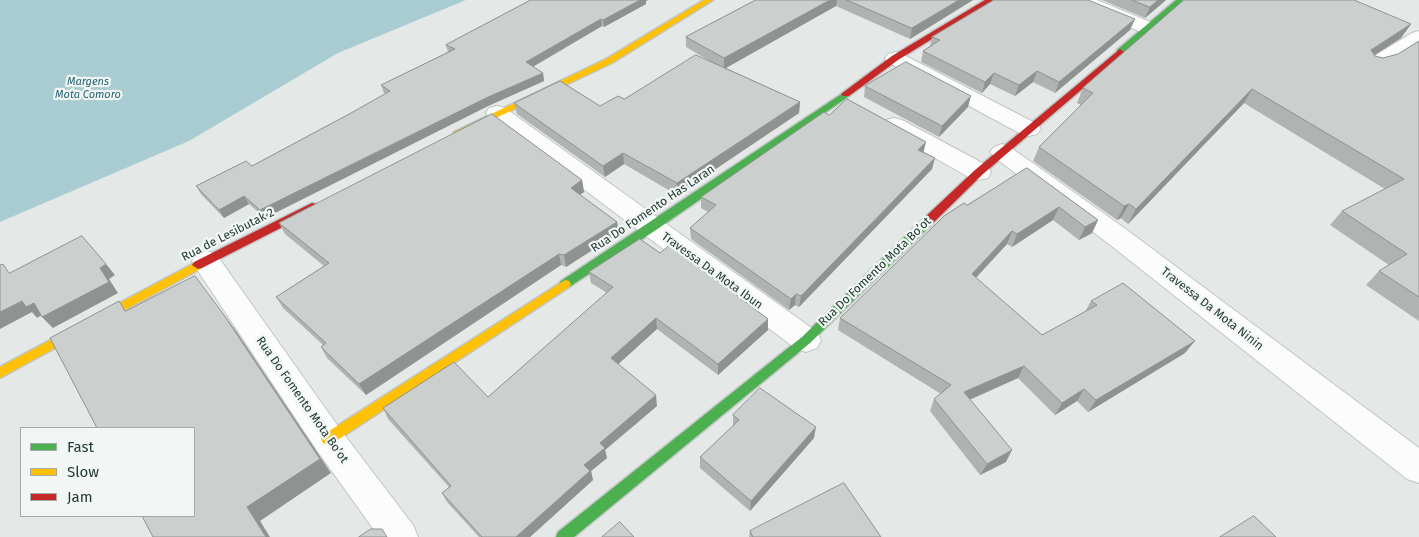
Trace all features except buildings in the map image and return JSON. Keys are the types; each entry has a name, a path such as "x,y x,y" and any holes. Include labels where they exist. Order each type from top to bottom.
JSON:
{"street":[{"path":"453,135 609,61 709,0"},
{"name":"Rua Do Fomento Has Laran","path":"328,439 652,227 859,106 895,58 991,0"},
{"path":"1080,0 1148,28"},
{"name":"Rua Do Fomento Mota Bo’ot","path":"563,537 806,340 979,172 1181,0"},
{"path":"1373,65 1419,37"},
{"path":"895,58 1029,129"},
{"path":"859,106 979,172"},
{"name":"Travessa Da Mota Ibun","path":"497,113 806,340"},
{"name":"Travessa Da Mota Ninin","path":"1002,152 1118,237 1419,468"},
{"name":"Rua de Lesibutak 2","path":"0,373 206,261 321,203"},
{"name":"Rua Do Fomento Mota Bo’ot","path":"206,261 328,439 400,537"}],"water":[{"name":"Margens Mota Comoro","path":"0,0 466,0 338,53 189,141 0,222"}],"traffic: fast":[{"path":"1120,52 1181,0"},
{"path":"565,284 652,227 846,94"},
{"path":"563,537 806,340 927,222"}],"traffic: slow":[{"path":"459,132 609,61 709,0"},
{"path":"0,373 198,265"},
{"path":"328,439 565,284"}],"traffic: jam":[{"path":"846,94 895,58 991,0"},
{"path":"927,222 979,172 1120,52"},
{"path":"198,265 312,207"}]}
